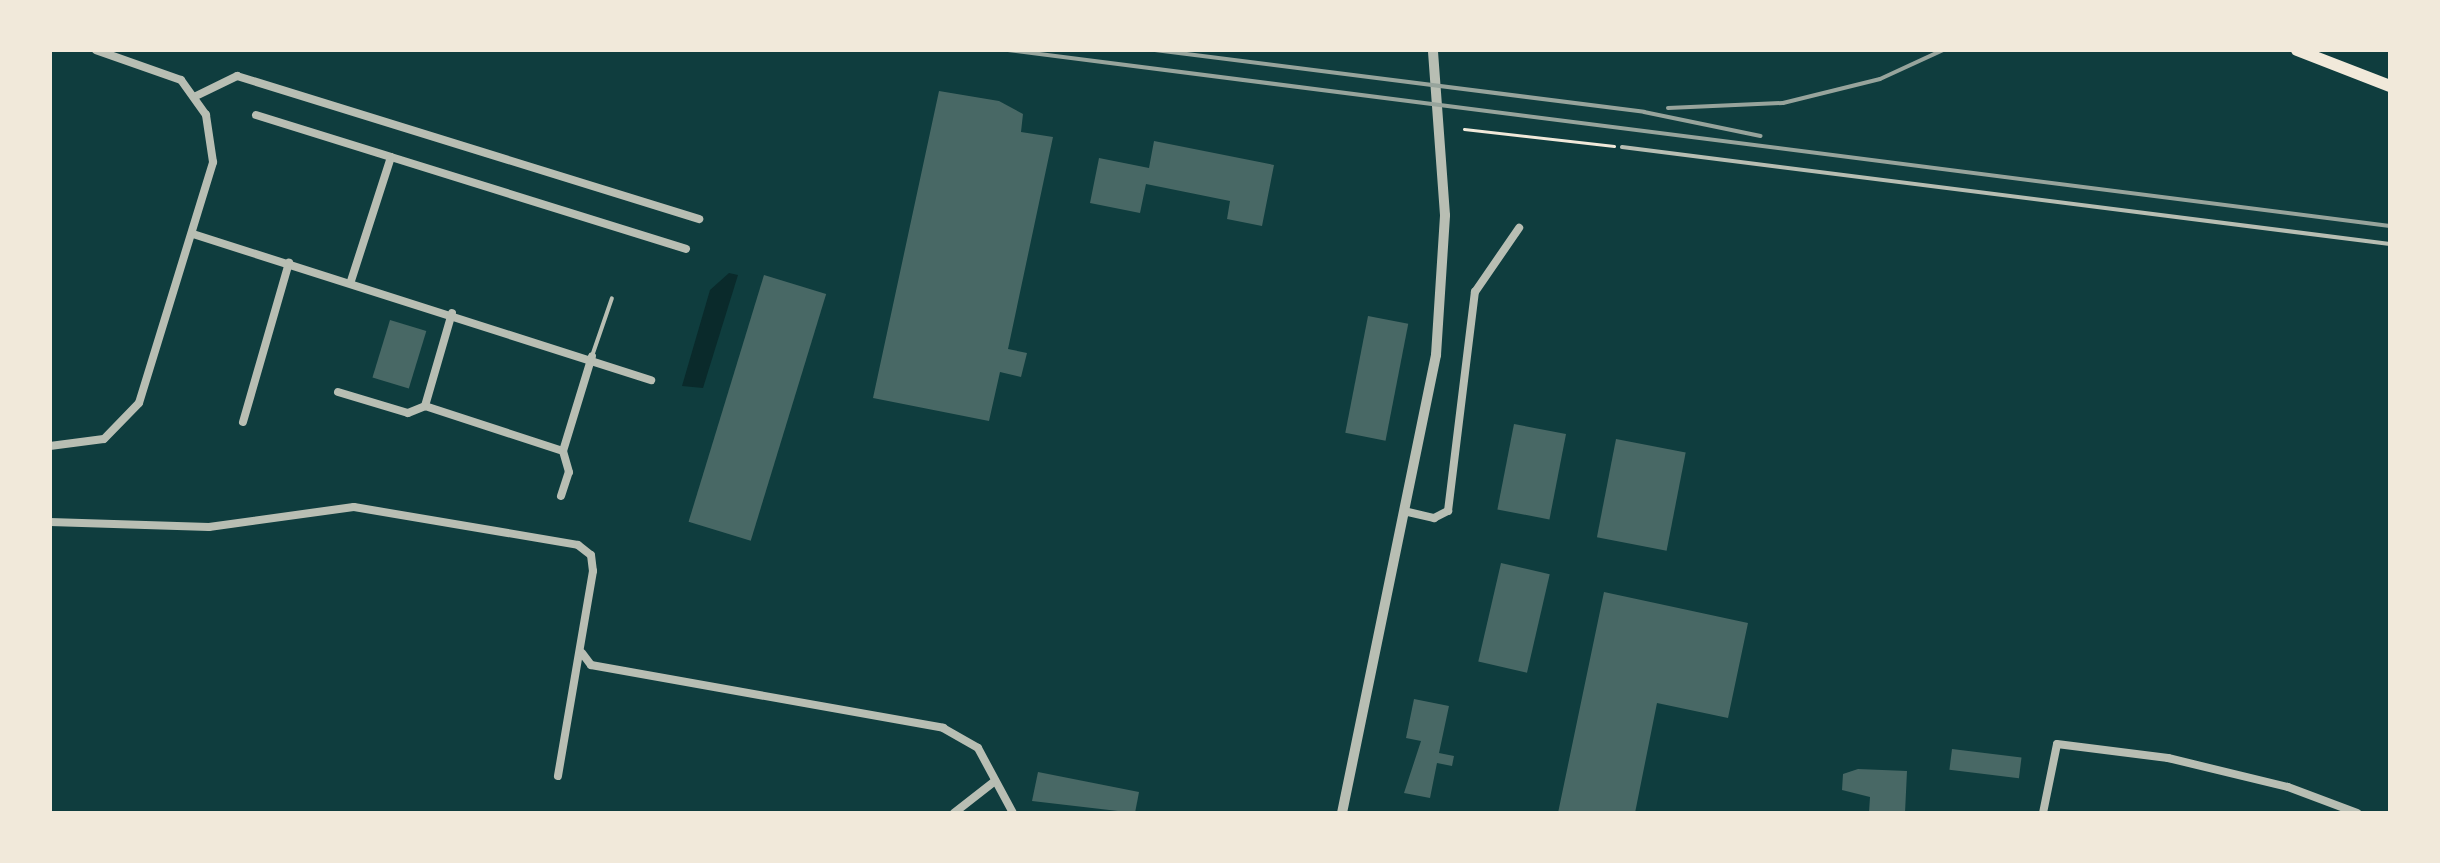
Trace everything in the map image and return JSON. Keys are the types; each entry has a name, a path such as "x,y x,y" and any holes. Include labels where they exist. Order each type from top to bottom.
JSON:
{"main road":[{"path":"2297,50 2390,86"}],"street":[{"path":"50,446 104,439 139,403 213,162 196,96 163,69 96,50"},
{"path":"1342,813 1408,512 1434,368 1442,270 1433,50"},
{"path":"196,96 237,76 699,219"},
{"path":"256,115 686,249"},
{"path":"351,281 391,157"},
{"path":"1408,512 1434,518 1448,511 1475,292 1519,228"},
{"path":"193,234 592,356 651,380"},
{"path":"243,422 289,263"},
{"path":"425,406 452,313"},
{"path":"561,496 569,472 563,451 592,356"},
{"path":"338,392 408,413 425,406 563,451"},
{"path":"50,522 209,527 354,507 557,539 587,550 593,561 582,653 558,776"},
{"path":"582,653 591,665 943,728 978,748 1013,813"},
{"path":"2043,813 2057,744 2168,758 2288,787 2357,813"},
{"path":"954,813 995,781"}],"lane":[{"path":"1622,147 2390,244"},
{"path":"592,356 612,298"}],"path":[{"path":"1464,129 1622,147"}],"water":[{"path":"729,273 738,275 703,388 682,386 710,290"}],"building":[{"path":"939,91 999,101 1023,114 1021,132 1053,137 1008,349 1027,353 1021,377 1000,372 989,421 873,398"},
{"path":"1154,141 1274,165 1262,226 1227,219 1230,201 1146,184 1140,213 1090,203 1099,158 1149,168"},
{"path":"764,275 826,294 751,541 689,522"},
{"path":"1368,316 1408,324 1386,441 1345,433"},
{"path":"390,320 426,331 409,388 372,377"},
{"path":"1514,424 1566,434 1549,520 1497,509"},
{"path":"1616,439 1686,453 1667,551 1597,537"},
{"path":"1501,563 1550,574 1527,673 1478,661"},
{"path":"1604,592 1748,623 1728,718 1657,703 1635,813 1558,813"},
{"path":"1414,699 1449,706 1439,753 1454,756 1452,766 1437,763 1430,798 1404,793 1421,741 1406,738"},
{"path":"1952,749 2021,758 2019,778 1949,770"},
{"path":"1858,769 1907,771 1905,813 1869,813 1870,797 1842,790 1843,774"},
{"path":"1038,772 1139,792 1135,813 1032,801"}],"railway":[{"path":"1008,50 2390,226"},
{"path":"1155,50 1644,112 1761,136"},
{"path":"1668,108 1783,103 1880,79 1943,50"}]}
